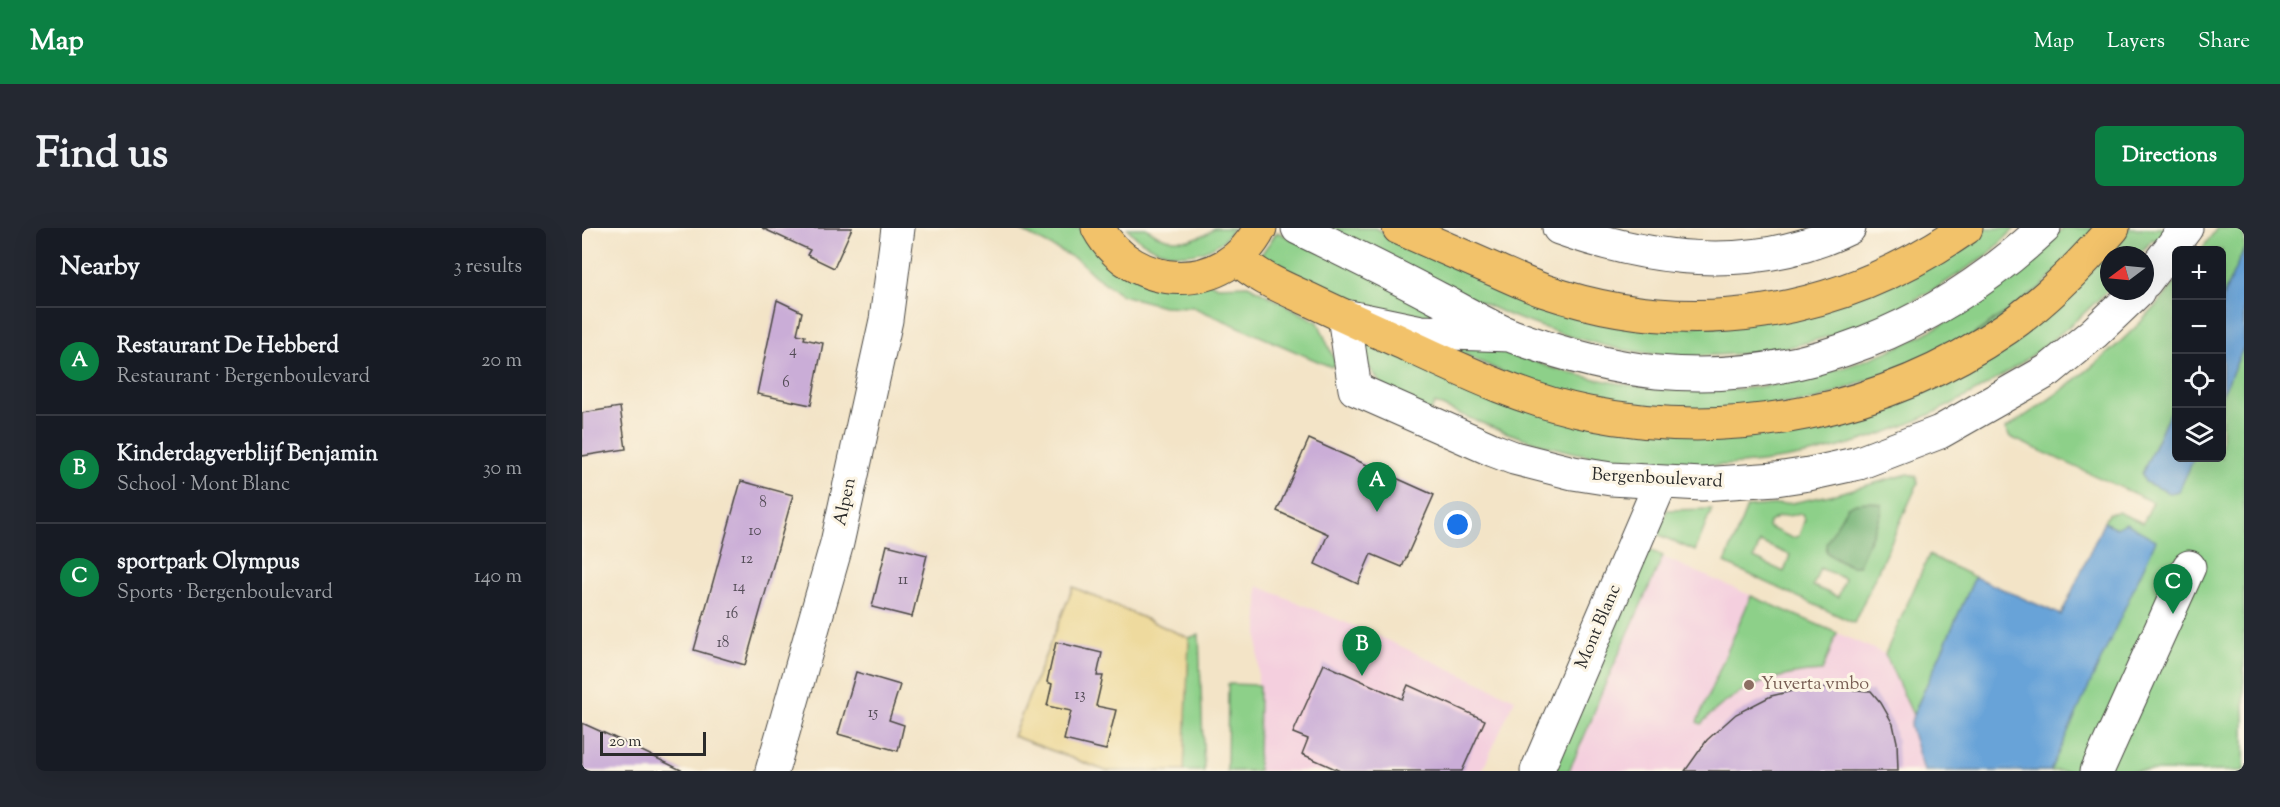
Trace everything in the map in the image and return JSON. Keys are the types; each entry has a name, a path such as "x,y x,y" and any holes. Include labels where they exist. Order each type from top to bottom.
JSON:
{"main road":[{"path":"1098,228 1105,240 1122,259 1144,271 1168,278 1192,277 1216,271 1236,258 1254,240 1260,228"},
{"path":"1398,228 1544,291 1581,302 1622,310 1714,318 1791,308 1849,289 1890,273 1937,248 1966,228"},
{"path":"1236,258 1262,277 1344,316 1502,387 1543,402 1630,421 1719,424 1763,421 1815,412 1866,398 1916,379 1963,355 2007,327 2049,294 2087,258 2114,228"}],"street":[{"name":"Alpen","path":"772,771 837,543 886,320 898,228"},
{"path":"1298,228 1510,335 1609,364 1656,372 1696,374 1785,365 1836,354 1884,335 1936,309 1979,282 2043,228"},
{"path":"1559,228 1589,239 1658,256 1723,260 1777,254 1849,228"},
{"path":"2154,270 2186,228"},
{"name":"Bergenboulevard","path":"1344,316 1355,389 1514,458 1581,474 1702,484 1776,479 1859,463 1940,432 1986,408 2049,370 2094,333 2129,300"},
{"path":"1344,316 1421,332 1510,335"},
{"name":"Mont Blanc","path":"1537,771 1661,482"},
{"path":"2097,771 2189,567"}],"shaded area":[{"name":"Yuverta vmbo","path":"1656,554 1885,654 1913,715 1910,727 1924,771 1561,771"},
{"path":"1258,586 1385,639 1515,699 1482,771 1258,771"}],"green space":[{"path":"1016,228 1082,228 1218,286 1248,285 1318,322 1336,364 1331,367 1193,307 1163,306 1122,295 1095,276 1078,260"},
{"path":"1127,228 1146,228 1157,235 1173,240 1190,240 1214,228 1234,228 1221,242 1209,249 1184,254 1171,253 1147,245"},
{"path":"1318,228 1375,228 1406,243 1693,327 1957,247 1984,228 2015,228 1989,254 1937,288 1886,315 1834,335 1794,346 1755,353 1675,357 1618,349 1568,336 1511,316"},
{"path":"2063,228 2099,228 2042,286 1957,346 1813,401 1675,414 1546,392 1437,342 1496,349 1567,372 1641,387 1700,391 1758,387 1815,376 1871,358 1924,334 1975,304 2021,269"},
{"path":"2128,228 2171,228 2162,245 2153,239 2147,246 2102,246"},
{"path":"2217,228 2244,228 2244,249 2226,290 2226,246 2204,246"},
{"path":"1277,232 1460,314 1462,317 1381,317 1259,262 1260,256"},
{"path":"2100,248 2100,297 2054,338 1995,380 1931,414 1864,440 1794,457 1722,465 1649,464 1557,449 1504,432 1435,403 1430,412 1385,389 1368,366 1361,338 1541,412 1870,408"},
{"path":"2172,287 2172,407 2142,474 2145,482 2159,488 2174,462 2226,462 2226,341 2244,301 2244,771 2030,771 2139,531 2126,523 2116,528 2104,522 2108,514 2118,512 2143,523 2153,502 2010,437 2005,429 2097,363 2158,304"},
{"path":"1908,474 1916,476 1918,483 1854,623 1725,563 1747,507 1792,503","holes":["1871,502 1882,505 1882,512 1858,566 1840,562 1825,549 1856,503","1802,514 1805,519 1799,536 1792,538 1768,527 1769,522 1778,517","1760,542 1790,555 1784,572 1754,558","1820,568 1845,579 1838,597 1813,586"]},
{"path":"1871,502 1882,505 1882,512 1858,566 1850,566 1827,553 1826,544 1847,507 1856,503"},
{"path":"1712,509 1695,551 1657,534 1667,510"},
{"path":"1649,550 1663,556 1569,771 1549,771"},
{"path":"1929,555 1975,577 1913,715 1885,654"},
{"path":"1751,596 1837,633 1823,669 1822,671 1788,675 1756,685 1727,701 1701,724 1697,722"},
{"path":"1199,634 1204,771 1184,771 1189,638"},
{"path":"1228,684 1259,685 1258,771 1227,771"}],"sand":[{"path":"1073,587 1189,638 1184,771 1106,771 1013,736"}],"water":[{"path":"2244,249 2244,346 2226,387 2226,300 2226,290"},
{"path":"2172,407 2172,462 2192,462 2179,491 2170,493 2145,482 2142,474"},
{"path":"2104,522 2116,528 2126,523 2156,540 2050,771 1924,771 1910,726 1975,577 2061,615"}],"building":[{"path":"762,228 852,228 834,268 807,255 810,250"},
{"path":"777,300 802,312 797,334 805,336 804,339 823,343 811,405 757,394"},
{"path":"620,407 626,449 582,456 582,413"},
{"path":"1309,439 1434,495 1402,567 1371,554 1358,584 1315,564 1328,534 1277,511"},
{"path":"741,481 793,495 745,665 694,650"},
{"path":"887,545 927,555 912,617 872,607"},
{"path":"1056,642 1102,653 1097,676 1103,676 1096,706 1116,710 1106,750 1064,740 1071,711 1047,706 1052,684 1047,682"},
{"path":"1324,664 1402,699 1408,685 1485,720 1462,771 1340,771 1302,754 1308,739 1293,733"},
{"path":"856,672 900,685 889,720 904,725 898,751 838,734"},
{"path":"1809,687 1871,691 1893,724 1897,742 1898,771 1685,771 1707,740 1736,714 1771,696"},
{"path":"582,723 613,737 683,771 582,771"}],"place":[{"name":"Restaurant De Hebberd","path":"1377,512"},
{"name":"sportpark Olympus","path":"2173,614"},
{"name":"Kinderdagverblijf Benjamin","path":"1362,676"},
{"name":"Yuverta vmbo","path":"1749,685"}]}
